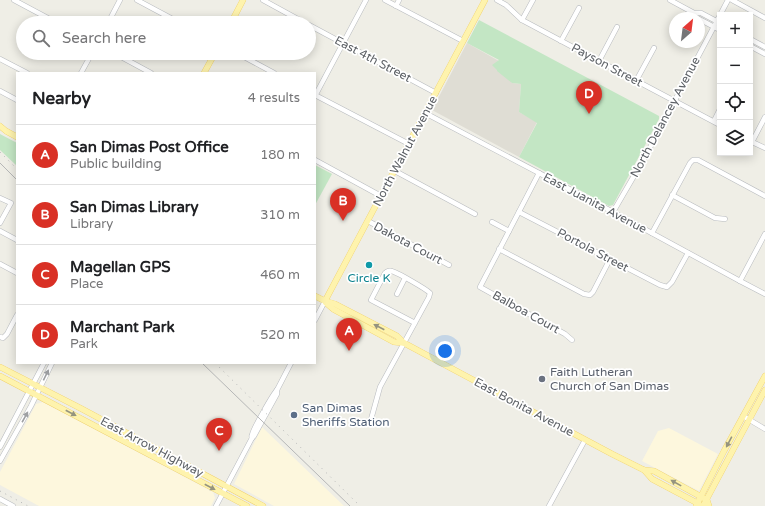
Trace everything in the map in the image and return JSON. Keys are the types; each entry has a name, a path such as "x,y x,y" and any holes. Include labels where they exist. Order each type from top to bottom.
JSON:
{"main road":[{"path":"235,16 243,0"},
{"name":"North Walnut Avenue","path":"325,301 485,0"},
{"path":"205,72 211,60"},
{"path":"0,126 3,131 16,137"},
{"name":"East Bonita Avenue","path":"316,296 335,304 397,336 404,343 585,440 644,470 654,471 707,500 710,506 696,504 652,479 644,470"},
{"name":"East Arrow Highway","path":"0,367 263,506"},
{"name":"East Arrow Highway","path":"0,376 247,506"},
{"path":"696,504 765,376"},
{"path":"703,506 765,390"}],"street":[{"path":"14,0 44,16"},
{"path":"112,16 120,0"},
{"path":"137,0 167,16"},
{"path":"262,0 292,16"},
{"path":"316,93 366,0"},
{"path":"385,0 463,41"},
{"path":"396,6 399,0"},
{"name":"Payson Street","path":"497,0 506,5 522,20 717,123"},
{"path":"522,20 533,0"},
{"path":"670,0 694,12"},
{"name":"North Delancey Avenue","path":"722,12 728,0"},
{"path":"732,0 765,18"},
{"path":"561,41 579,8"},
{"path":"705,16 717,24"},
{"path":"705,20 717,24"},
{"name":"North Delancey Avenue","path":"613,212 645,157 717,24"},
{"path":"599,61 617,27"},
{"name":"East 4th Street","path":"316,29 436,93"},
{"path":"753,41 765,47"},
{"path":"636,81 654,48"},
{"path":"753,48 765,54"},
{"path":"0,59 24,72"},
{"path":"82,72 88,60"},
{"path":"127,60 149,72"},
{"path":"250,60 272,72"},
{"path":"0,91 16,99"},
{"path":"316,96 409,144"},
{"name":"East Juanita Avenue","path":"425,113 765,294"},
{"path":"714,121 717,115"},
{"path":"753,138 765,117"},
{"path":"753,142 765,148"},
{"path":"652,233 693,160 698,160 765,196"},
{"path":"316,161 381,196"},
{"path":"394,171 475,214"},
{"path":"539,173 499,249 584,294 590,295 610,259"},
{"path":"672,195 715,218 725,219"},
{"path":"0,198 11,203 0,223"},
{"name":"Portola Street","path":"519,212 660,285 667,286 672,282 688,253"},
{"name":"Dakota Court","path":"368,221 449,265"},
{"path":"492,222 508,231"},
{"path":"0,231 16,239"},
{"path":"740,281 765,234"},
{"name":"Balboa Court","path":"499,249 480,287 565,334 572,340"},
{"path":"0,264 16,272"},
{"path":"370,423 380,387 415,323 429,297 430,293 405,278 388,271 385,273 371,300 415,323"},
{"path":"397,294 405,278"},
{"path":"316,318 325,301"},
{"path":"2,337 7,334 16,317"},
{"path":"0,447 43,364"},
{"path":"0,461 52,364"},
{"path":"216,506 277,394 277,390 290,364"},
{"path":"743,416 765,429"},
{"path":"549,506 585,440"},
{"path":"0,499 13,506"}],"shaded area":[{"path":"467,43 499,61 512,83 521,84 519,112 537,122 519,157 432,110"},
{"path":"43,402 213,492 215,498 211,506 39,506 0,485 0,472 36,404"},
{"path":"262,427 344,506 274,506 234,484"},
{"path":"669,428 718,454 699,491 642,461 658,431"}],"green space":[{"path":"479,20 659,116 659,119 613,205 609,206 519,157 537,123 519,112 521,84 512,83 497,71 492,65 499,60 467,43"},
{"path":"0,134 16,142 16,165 0,150"},
{"path":"316,166 332,174 316,203"}],"tram line":[{"path":"0,163 16,179"},
{"path":"203,364 350,506"}],"railway":[{"path":"0,152 16,168"},
{"path":"216,364 360,506"},
{"path":"0,491 28,506"}],"place":[{"name":"Marchant Park","path":"589,114"},
{"name":"San Dimas Library","path":"343,221"},
{"name":"Circle K","path":"369,265"},
{"name":"San Dimas Post Office","path":"349,351"},
{"name":"Faith Lutheran Church of San Dimas","path":"542,379"},
{"name":"San Dimas Sheriffs Station","path":"294,415"},
{"name":"Magellan GPS","path":"219,451"}]}
